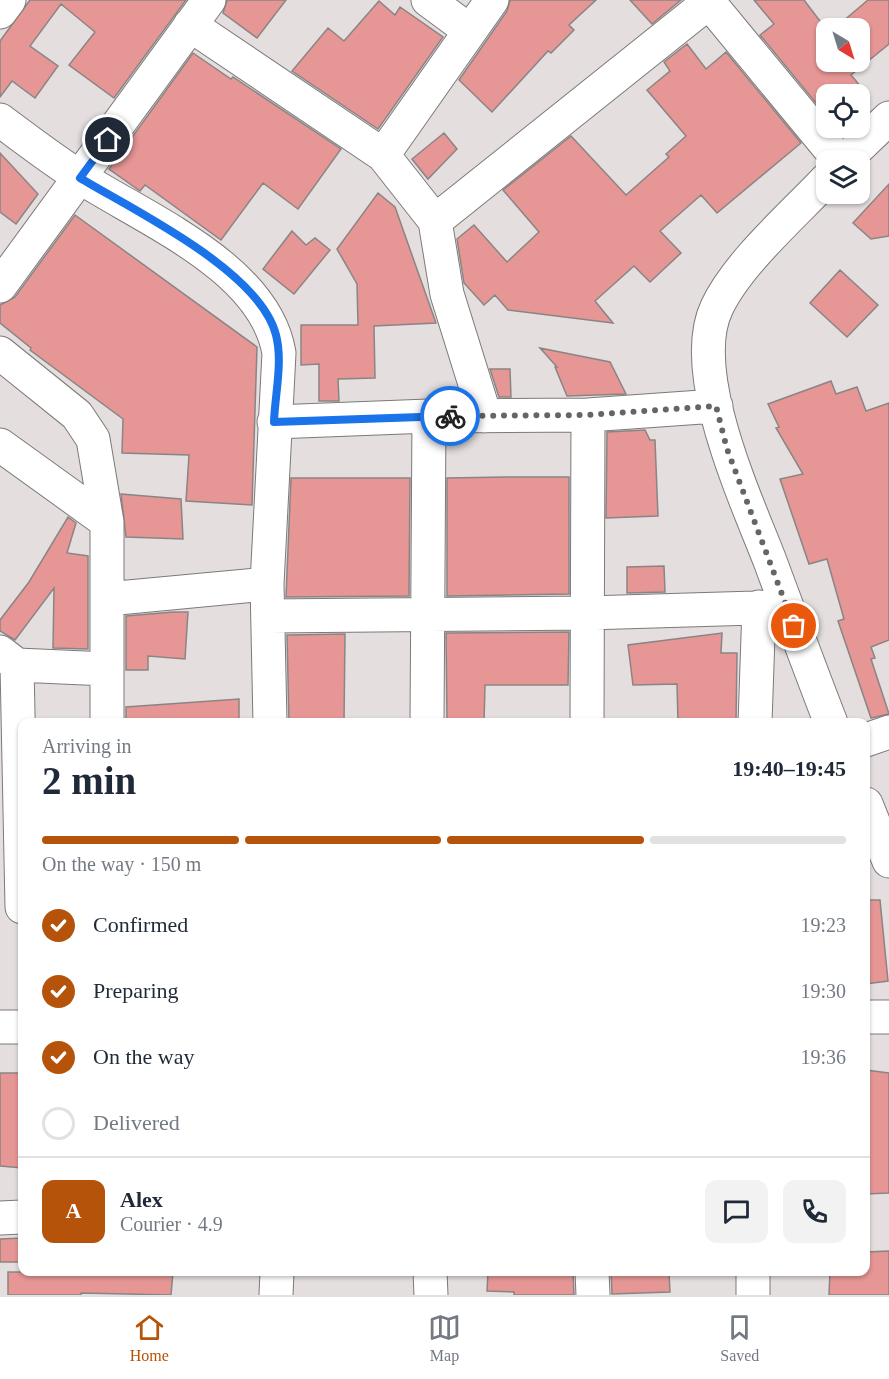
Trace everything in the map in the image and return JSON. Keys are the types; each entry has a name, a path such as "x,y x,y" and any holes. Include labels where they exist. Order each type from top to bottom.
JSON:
{"street":[{"path":"0,12 9,0"},
{"path":"428,0 470,32"},
{"path":"383,155 492,0"},
{"path":"435,221 708,1 831,150"},
{"path":"0,286 199,13 383,155 435,221 447,294 485,416"},
{"path":"855,150 889,118"},
{"path":"0,120 80,178 212,258 239,280 260,304 276,334 279,353 274,422 268,600 270,718"},
{"path":"816,191 742,270 716,309 709,333 709,364 716,406 727,449 773,607 828,718"},
{"path":"0,353 77,415 93,439 107,522 107,718"},
{"path":"274,422 429,416 588,415 716,406"},
{"path":"587,718 588,415"},
{"path":"427,718 429,416"},
{"path":"0,445 107,522"},
{"path":"107,599 268,600 426,613 587,613 773,607"},
{"path":"756,718 773,607"},
{"path":"18,789 8,658 107,669"},
{"path":"870,739 889,732"},
{"path":"870,814 889,860"},
{"path":"870,1017 889,1017"},
{"path":"0,1027 18,1027"},
{"path":"0,1218 18,1217"},
{"path":"276,1295 277,1276"},
{"path":"430,1276 431,1295"},
{"path":"592,1276 593,1295"},
{"path":"753,1276 753,1295"}],"building":[{"path":"30,0 186,0 114,98 69,65 95,32 61,4 30,46 58,66 35,98 12,81 0,97 0,41"},
{"path":"227,0 286,0 257,38 223,13"},
{"path":"510,0 596,0 569,25 574,30 551,53 548,51 492,112 459,80 507,11"},
{"path":"630,0 681,0 652,24"},
{"path":"754,0 804,0 818,18 816,72 855,72 851,75 859,84 816,84 816,103 760,35 774,24"},
{"path":"868,0 889,0 889,44 870,60 870,18 847,18"},
{"path":"379,1 395,15 400,7 443,37 378,129 292,71 328,28 344,41"},
{"path":"687,44 706,69 726,52 801,143 717,213 701,195 660,231 681,253 650,282 634,266 595,301 613,323 508,310 495,295 484,305 464,283 457,239 474,225 507,262 539,232 503,190 571,136 626,195 669,157 666,154 686,136 647,90 670,71 664,62"},
{"path":"193,53 341,149 298,209 263,183 221,240 145,185 140,191 109,169"},
{"path":"444,133 457,149 428,179 412,159"},
{"path":"0,153 38,194 16,224 0,212"},
{"path":"889,184 889,236 871,239 853,223"},
{"path":"378,193 395,207 436,323 374,326 375,378 338,379 339,401 319,401 319,364 301,365 301,325 358,325 357,284 337,249"},
{"path":"75,215 257,347 252,505 186,501 189,455 122,453 123,419 30,350 31,348 0,323 0,305 15,297"},
{"path":"292,231 306,245 315,238 330,250 294,294 263,269"},
{"path":"840,270 878,305 847,337 810,303"},
{"path":"540,348 610,362 626,394 567,396 555,367 557,367"},
{"path":"490,369 510,369 511,397 499,397"},
{"path":"831,381 836,394 857,387 866,411 889,403 889,640 871,647 875,658 871,659 889,714 871,718 838,621 844,619 827,559 809,564 780,479 803,474 776,428 779,427 768,404"},
{"path":"645,430 650,440 655,440 658,516 606,518 607,432"},
{"path":"569,477 569,594 447,596 447,478"},
{"path":"291,478 410,478 409,596 286,597"},
{"path":"121,494 181,499 183,539 126,537"},
{"path":"68,517 76,523 67,553 88,556 88,649 53,648 54,588 15,640 0,631 0,620 29,582"},
{"path":"664,566 665,592 627,593 627,567"},
{"path":"188,612 185,659 148,656 148,670 126,670 126,616"},
{"path":"569,632 568,685 485,685 484,718 447,718 446,633"},
{"path":"722,633 721,653 737,653 736,718 678,718 677,684 633,685 628,645"},
{"path":"345,634 344,718 289,718 287,635"},
{"path":"239,699 239,718 126,718 126,707"},
{"path":"870,900 880,900 888,981 870,983"},
{"path":"870,1071 889,1073 889,1193 870,1194"},
{"path":"0,1073 18,1073 18,1168 0,1166"},
{"path":"18,1238 18,1262 0,1262 0,1239"},
{"path":"889,1251 889,1295 829,1295 830,1276 870,1276 870,1252"},
{"path":"8,1272 18,1272 18,1276 173,1276 171,1295 81,1293 81,1295 8,1295"},
{"path":"488,1276 573,1276 574,1295 514,1295 514,1292 487,1291"},
{"path":"611,1276 669,1276 670,1292 612,1294"}],"way so far":[{"path":"450,416 588,415 716,406 727,449 794,626"}],"route":[{"path":"108,140 80,178 212,258 239,280 260,304 269,319 276,334 279,353 274,422 450,416"}]}
